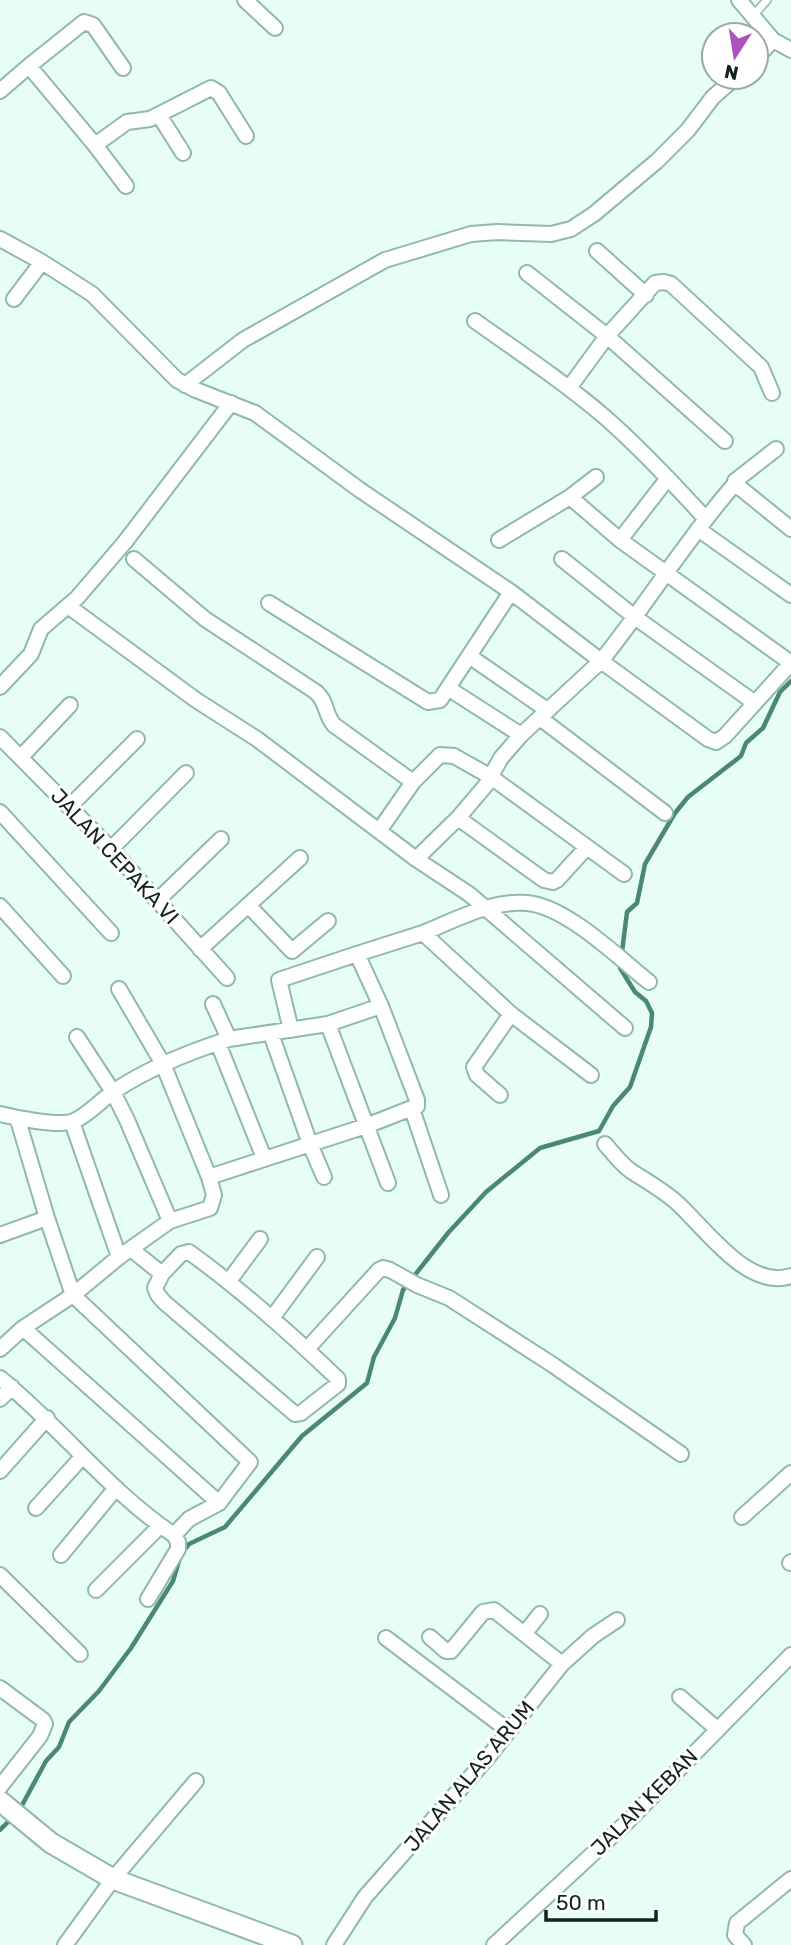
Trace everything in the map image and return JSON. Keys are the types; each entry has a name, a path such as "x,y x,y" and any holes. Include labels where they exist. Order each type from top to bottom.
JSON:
{"street":[{"path":"245,0 275,28"},
{"path":"738,0 773,40 791,50"},
{"path":"0,91 33,70 84,22 93,25 123,68"},
{"path":"770,43 773,40"},
{"path":"33,70 125,186"},
{"path":"95,145 127,122 150,119 211,88 219,93 246,136"},
{"path":"185,385 243,340 385,260 471,234 561,233 580,224 657,160 688,130 720,91"},
{"path":"159,115 183,153"},
{"path":"0,239 42,261 92,294 177,380 255,413 360,490 511,592 712,741 720,741 791,663 621,540 570,497"},
{"path":"597,250 646,295"},
{"path":"14,299 42,261"},
{"path":"527,273 607,336 725,441"},
{"path":"569,388 607,336 655,283 664,282 671,284 761,367 772,393"},
{"path":"475,321 569,388 604,417 668,478 701,523 791,595"},
{"path":"0,687 31,654 41,629 68,606 125,542 231,403"},
{"path":"416,859 458,818 521,735 601,661 636,618 701,523 735,486 735,481 776,449"},
{"path":"499,540 570,497 596,477"},
{"path":"621,540 668,478"},
{"path":"735,486 791,529"},
{"path":"134,559 205,619 316,692 324,699 328,717 334,725 413,782"},
{"path":"562,559 636,618 755,703"},
{"path":"270,603 428,702 440,700 511,592"},
{"path":"68,606 196,700 257,739 416,859 469,894 625,1028"},
{"path":"475,660 665,813"},
{"path":"454,692 521,735"},
{"path":"21,757 70,705"},
{"name":"JALAN CEPAKA VI","path":"0,737 111,849 227,978"},
{"path":"69,807 137,739"},
{"path":"379,831 413,782 440,755 446,754 491,777 624,874"},
{"path":"111,849 186,773"},
{"path":"0,812 111,933"},
{"path":"458,818 544,880 557,880 586,848"},
{"path":"158,900 221,839"},
{"path":"200,948 300,858"},
{"path":"291,1030 279,980 423,933 482,907 526,903 554,912 593,937 649,982"},
{"path":"248,905 292,951 328,921"},
{"path":"0,906 63,976"},
{"path":"423,933 511,1014 591,1075"},
{"path":"209,1177 366,1126 416,1106 417,1100 381,1006 357,954"},
{"path":"0,1349 23,1328 73,1295 125,1253 170,1222 210,1208 214,1195 209,1177 163,1063 119,989"},
{"path":"213,1003 264,1158"},
{"path":"0,1114 18,1120 72,1122 113,1092 163,1063 224,1041 328,1024 381,1006"},
{"path":"500,1095 477,1075 474,1067 511,1014"},
{"path":"328,1024 388,1183"},
{"path":"271,1034 324,1177"},
{"path":"77,1037 113,1092 170,1222"},
{"path":"412,1109 441,1195"},
{"path":"18,1120 73,1295 249,1461 249,1466 219,1503 189,1519 174,1535"},
{"path":"72,1122 125,1253 162,1274"},
{"path":"605,1144 629,1170 677,1202 737,1264 762,1275 784,1279 791,1276"},
{"path":"0,1235 47,1218"},
{"path":"229,1281 260,1239"},
{"path":"189,1252 229,1281 272,1318 338,1378 338,1382 301,1413 295,1414 164,1303 155,1287 162,1274 181,1254 189,1252"},
{"path":"272,1318 317,1257"},
{"path":"307,1349 383,1268 449,1298 553,1365 681,1454"},
{"path":"23,1328 219,1503"},
{"path":"0,1378 47,1418 116,1488 174,1535 178,1549 148,1599"},
{"path":"0,1399 12,1387"},
{"path":"0,1472 47,1418"},
{"path":"36,1508 83,1456"},
{"path":"742,1517 791,1473"},
{"path":"61,1555 116,1488"},
{"path":"96,1590 160,1526"},
{"path":"0,1575 80,1654"},
{"path":"430,1637 446,1651 451,1651 483,1612 494,1610 562,1664"},
{"path":"525,1633 540,1614"},
{"name":"JALAN ALAS ARUM","path":"334,1945 365,1896 509,1731 562,1664 617,1619"},
{"path":"386,1638 509,1731"},
{"name":"JALAN KEBAN","path":"495,1945 616,1832 791,1655"},
{"path":"0,1688 45,1724 40,1736 0,1787"},
{"path":"680,1697 717,1729"},
{"path":"65,1945 113,1879 196,1781"},
{"path":"0,1801 51,1843 113,1879 292,1945"},
{"path":"744,1945 735,1935 737,1923 791,1879"}],"lane":[{"path":"752,17 767,0"}],"waterway":[{"path":"20,1809 46,1761 59,1747 69,1722 99,1691 131,1648 173,1581 181,1554 189,1544 225,1527 302,1436 367,1383 374,1357 395,1318 403,1290 448,1233 486,1192 540,1148 599,1131 613,1106 630,1087 651,1027 652,1013 620,968 627,912 637,903 645,864 675,813 688,797 741,756 746,743 763,728 780,692 791,681"},
{"path":"0,1830 12,1818"}]}
